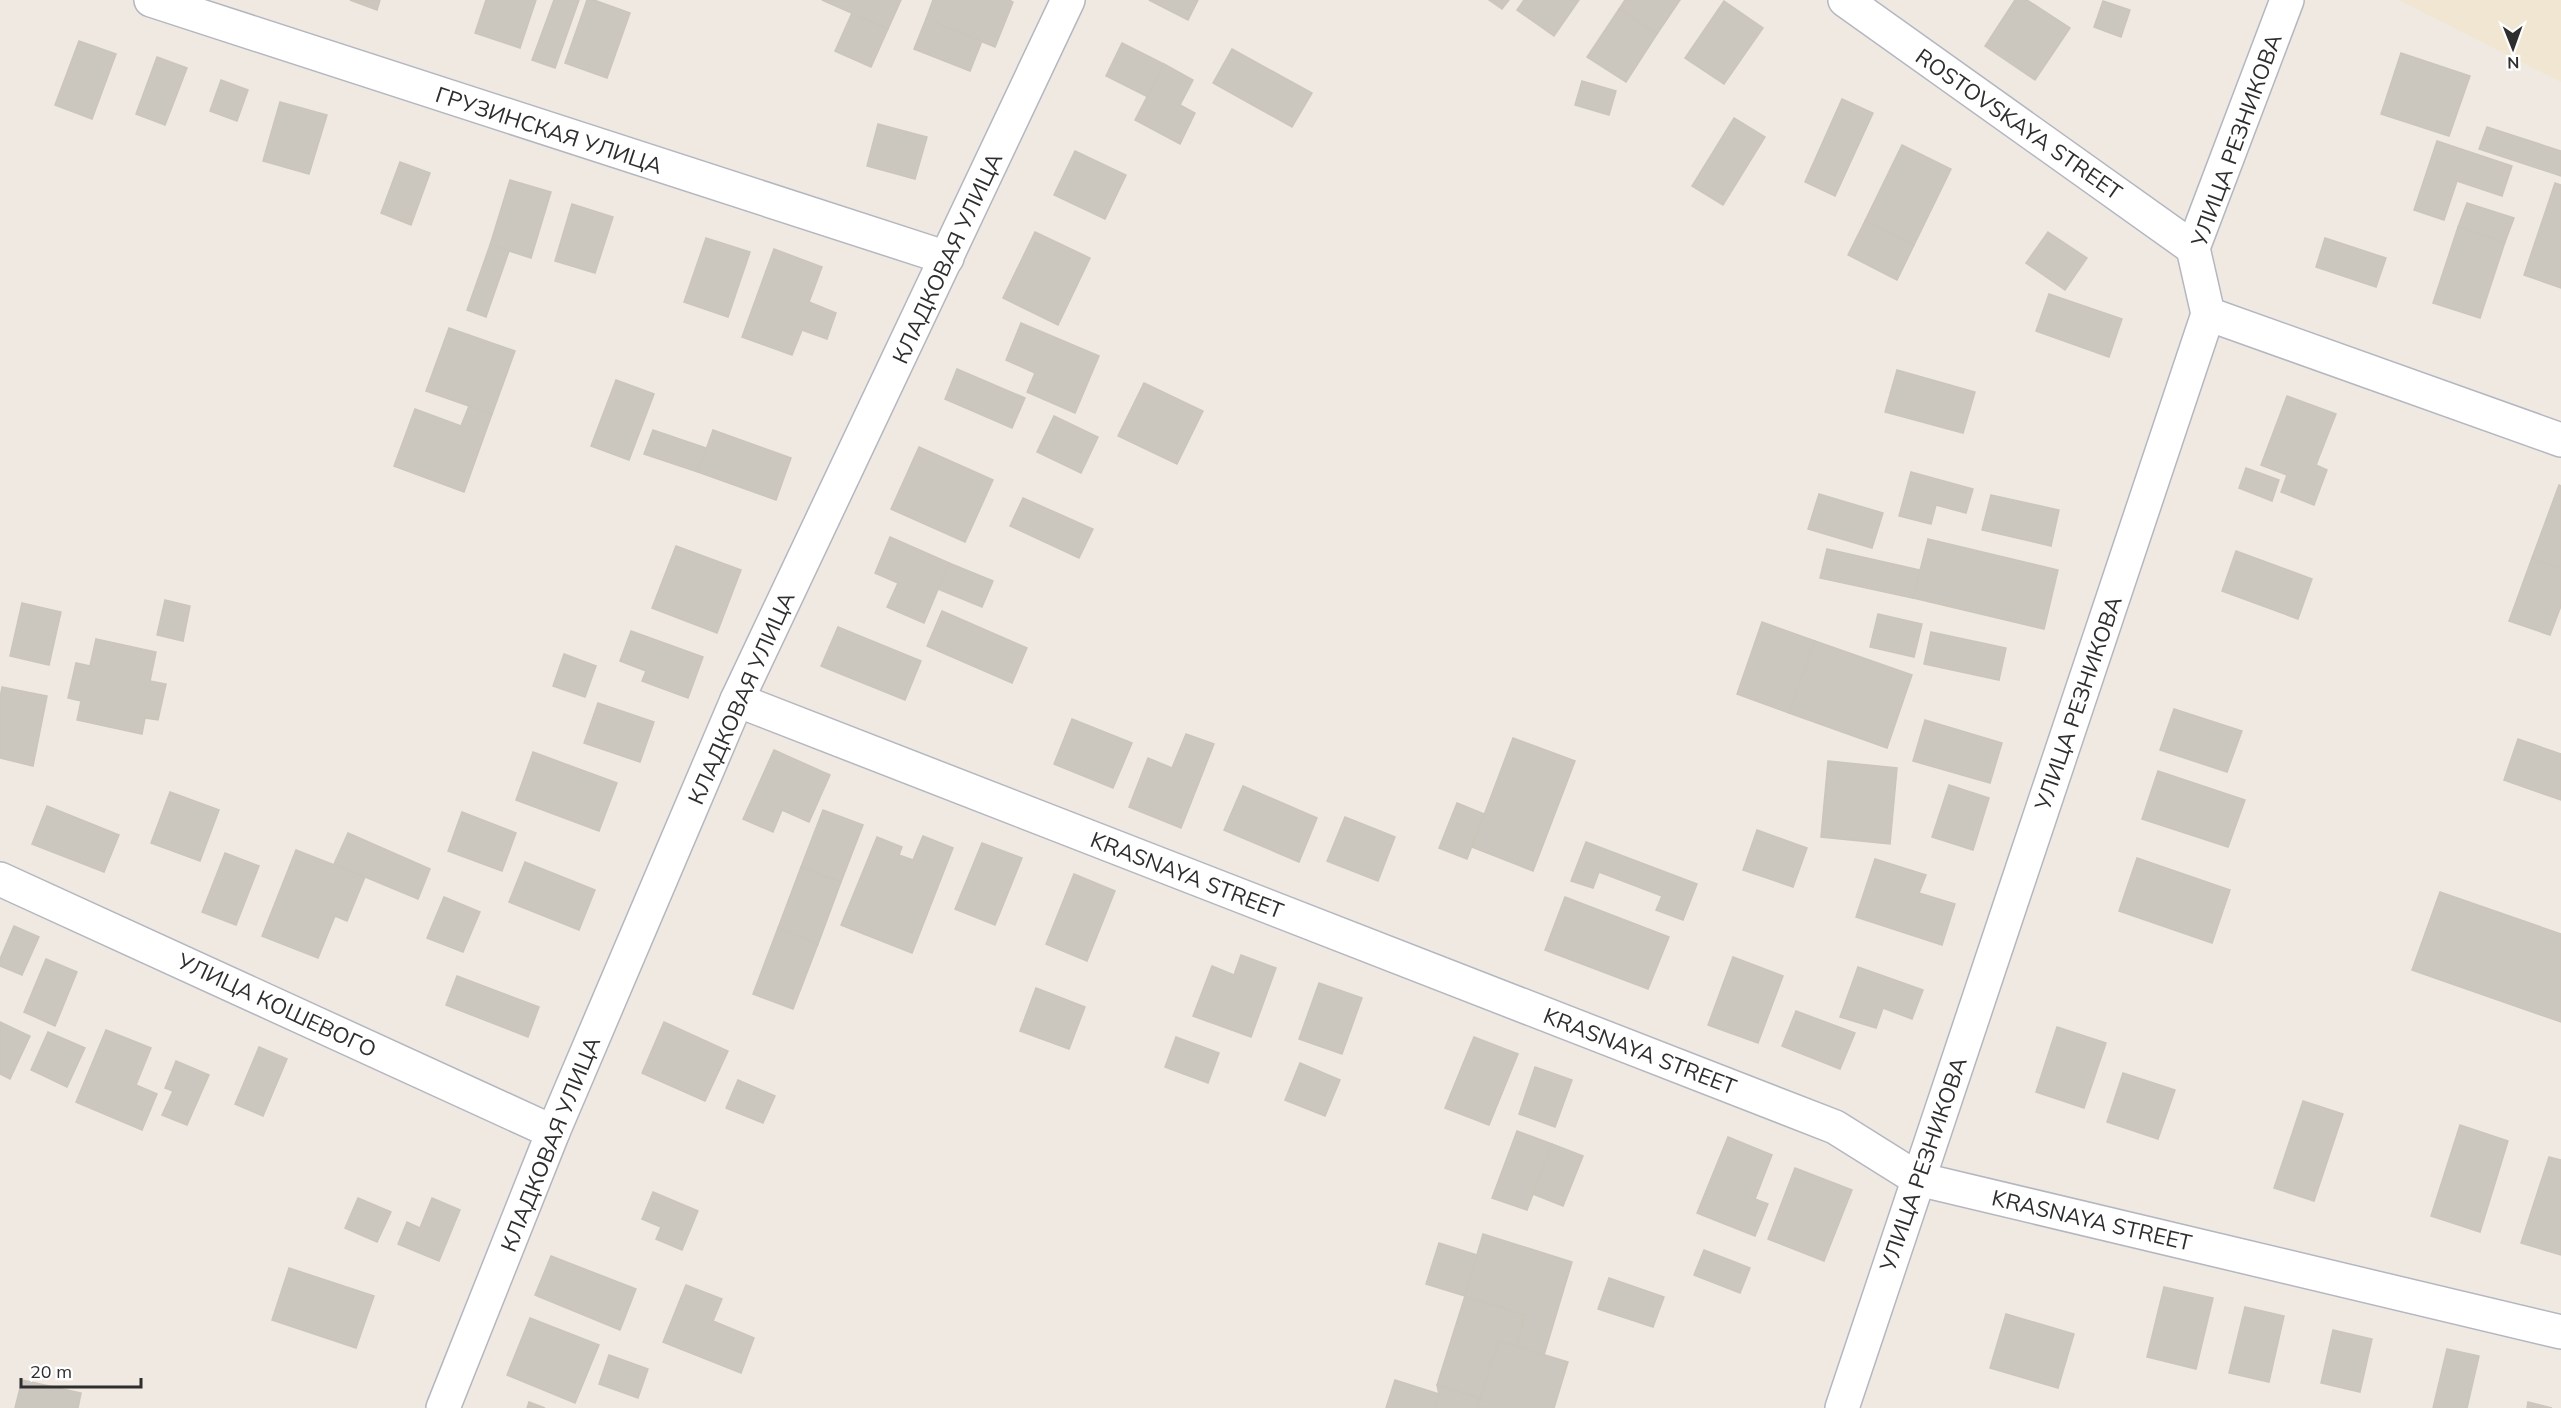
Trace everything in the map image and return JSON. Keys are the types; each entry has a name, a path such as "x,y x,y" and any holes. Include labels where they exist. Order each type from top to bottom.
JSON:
{"street":[{"name":"ГРУЗИНСКАЯ УЛИЦА","path":"151,0 947,258"},
{"name":"КЛАДКОВАЯ УЛИЦА","path":"443,1408 553,1132 737,700 1068,0"},
{"name":"ROSTOVSKAYA STREET","path":"1845,0 2193,248"},
{"name":"УЛИЦА РЕЗНИКОВА","path":"1842,1408 2208,314 2193,248 2287,0"},
{"path":"2208,314 2561,440"},
{"name":"KRASNAYA STREET","path":"737,700 1834,1127 1918,1179 2561,1332"},
{"name":"УЛИЦА КОШЕВОГО","path":"0,879 553,1132"}],"shaded area":[{"path":"2399,0 2561,0 2561,82"}],"building":[{"path":"350,0 380,0 377,10"},
{"path":"486,0 536,0 520,48 475,33"},
{"path":"554,0 579,0 555,68 532,60"},
{"path":"587,0 594,0 630,13 607,78 565,63"},
{"path":"822,0 901,0 888,29"},
{"path":"933,0 1009,0 1013,2 995,47 926,19"},
{"path":"1149,0 1198,0 1188,20"},
{"path":"1489,0 1509,0 1502,9"},
{"path":"1524,0 1579,0 1554,36 1517,10"},
{"path":"1625,0 1680,0 1657,34 1619,9"},
{"path":"2015,0 2027,0 2070,28 2035,80 1985,46"},
{"path":"1724,1 1763,28 1724,84 1685,58"},
{"path":"2103,1 2130,10 2121,37 2094,27"},
{"path":"1619,9 1657,34 1626,82 1587,57"},
{"path":"852,13 888,29 871,67 835,51"},
{"path":"926,19 982,41 970,71 914,49"},
{"path":"79,41 116,54 92,119 55,105"},
{"path":"1122,43 1164,64 1148,97 1106,76"},
{"path":"1232,49 1312,93 1292,127 1213,83"},
{"path":"2401,53 2470,76 2449,136 2381,114"},
{"path":"157,57 187,68 165,125 136,114"},
{"path":"1164,64 1193,80 1180,105 1195,113 1180,144 1135,120"},
{"path":"221,80 248,90 237,121 210,111"},
{"path":"1582,81 1616,91 1609,115 1575,105"},
{"path":"1842,99 1873,113 1835,196 1805,182"},
{"path":"280,102 327,115 309,174 263,161"},
{"path":"1734,118 1765,137 1723,205 1692,186"},
{"path":"878,124 927,137 915,179 867,166"},
{"path":"2487,127 2561,151 2561,176 2479,149"},
{"path":"2437,141 2512,166 2502,196 2457,181 2444,220 2414,210"},
{"path":"1902,145 1951,169 1914,245 1865,221"},
{"path":"1075,151 1126,175 1105,219 1054,195"},
{"path":"400,162 430,173 411,225 381,213"},
{"path":"510,180 551,192 531,258 490,245"},
{"path":"2555,183 2561,185 2561,288 2524,275"},
{"path":"2467,203 2514,218 2505,242 2458,227"},
{"path":"572,204 613,217 595,273 555,261"},
{"path":"1865,221 1914,245 1897,280 1848,255"},
{"path":"2458,227 2505,242 2480,318 2433,303"},
{"path":"1035,232 1090,258 1058,325 1003,298"},
{"path":"2048,232 2087,258 2065,290 2026,263"},
{"path":"706,238 750,252 728,317 684,302"},
{"path":"2325,238 2386,258 2376,287 2316,267"},
{"path":"490,245 509,251 486,317 467,310"},
{"path":"774,249 822,267 809,302 836,313 827,339 802,330 792,355 742,337"},
{"path":"2049,294 2122,319 2109,357 2036,331"},
{"path":"1021,323 1099,356 1075,413 1027,392 1035,373 1006,360"},
{"path":"449,328 515,351 492,414 426,391"},
{"path":"957,369 1025,398 1012,428 945,399"},
{"path":"1897,370 1975,392 1963,433 1885,412"},
{"path":"616,380 654,394 629,460 591,446"},
{"path":"1144,383 1203,411 1177,464 1118,436"},
{"path":"2287,396 2336,414 2316,465 2327,470 2314,505 2281,492 2287,475 2261,465"},
{"path":"469,406 492,414 464,492 394,466 415,409 461,426"},
{"path":"1054,416 1098,437 1081,473 1037,452"},
{"path":"653,430 706,448 698,472 644,454"},
{"path":"713,430 791,458 776,500 698,472"},
{"path":"919,447 993,480 965,542 891,509"},
{"path":"2246,468 2279,480 2272,501 2239,488"},
{"path":"1911,472 1973,489 1966,513 1936,505 1931,524 1899,516"},
{"path":"2559,485 2561,486 2561,569 2532,558"},
{"path":"1819,494 1883,513 1872,548 1808,529"},
{"path":"1991,495 2059,510 2051,546 1982,530"},
{"path":"1023,498 1093,529 1079,558 1010,526"},
{"path":"890,537 949,563 924,623 887,607 898,583 875,573"},
{"path":"1928,539 2058,570 2044,629 1913,598"},
{"path":"676,546 741,570 717,633 652,608"},
{"path":"1827,549 1920,570 1913,598 1820,578"},
{"path":"2236,551 2312,579 2298,619 2222,591"},
{"path":"2532,558 2561,569 2561,606 2550,635 2509,621"},
{"path":"949,563 993,581 982,607 938,589"},
{"path":"165,600 190,606 183,641 157,635"},
{"path":"22,603 61,612 49,665 10,656"},
{"path":"942,611 1027,648 1012,683 927,646"},
{"path":"1878,614 1922,624 1914,657 1870,647"},
{"path":"1762,622 1815,641 1789,713 1737,694"},
{"path":"838,627 921,661 905,700 821,666"},
{"path":"631,631 703,657 688,698 642,681 646,671 620,661"},
{"path":"1931,632 2006,648 1999,680 1924,664"},
{"path":"96,639 156,652 150,681 166,684 158,720 145,718 142,734 77,720 81,701 68,698 76,663 90,666"},
{"path":"1815,641 1912,675 1887,748 1789,713"},
{"path":"564,654 596,666 585,697 553,686"},
{"path":"2,687 47,696 33,766 0,758"},
{"path":"598,703 654,722 640,762 584,743"},
{"path":"2174,709 2242,731 2227,772 2160,750"},
{"path":"1072,719 1132,743 1113,788 1054,764"},
{"path":"1925,720 2002,743 1990,783 1913,761"},
{"path":"1186,734 1214,744 1181,828 1129,807 1148,758 1172,768"},
{"path":"1513,738 1575,761 1533,871 1472,847"},
{"path":"2518,739 2561,754 2561,800 2504,780"},
{"path":"774,750 830,775 809,822 782,810 773,832 743,819"},
{"path":"533,752 617,783 599,831 516,800"},
{"path":"1828,761 1897,768 1890,844 1821,837"},
{"path":"2158,771 2245,800 2228,847 2142,819"},
{"path":"1949,785 1989,798 1973,850 1932,837"},
{"path":"1243,786 1317,818 1299,862 1224,830"},
{"path":"170,792 219,810 200,861 151,843"},
{"path":"1457,803 1484,814 1467,859 1439,848"},
{"path":"47,806 119,835 104,872 32,844"},
{"path":"823,810 863,825 841,882 801,867"},
{"path":"462,812 516,833 502,871 448,851"},
{"path":"1345,817 1395,837 1378,881 1327,861"},
{"path":"1757,830 1807,848 1793,887 1743,870"},
{"path":"348,833 430,869 418,899 334,864"},
{"path":"923,836 953,848 912,953 841,925 877,837 902,847 899,855 913,860"},
{"path":"1586,842 1697,884 1683,920 1656,910 1662,896 1599,872 1593,888 1571,881"},
{"path":"982,843 1022,858 995,925 955,909"},
{"path":"296,850 365,877 347,921 335,916 318,958 262,936"},
{"path":"225,853 259,866 236,925 202,912"},
{"path":"2137,858 2230,890 2212,943 2119,911"},
{"path":"1875,859 1926,875 1919,893 1955,904 1942,945 1856,917"},
{"path":"525,862 595,890 579,930 509,902"},
{"path":"801,867 841,882 818,944 778,928"},
{"path":"1074,874 1115,891 1087,961 1046,944"},
{"path":"2440,892 2561,934 2561,1022 2412,970"},
{"path":"444,897 480,912 463,952 427,938"},
{"path":"1565,897 1669,937 1648,989 1545,950"},
{"path":"14,926 39,937 22,975 0,966 0,959"},
{"path":"778,928 818,944 793,1009 753,994"},
{"path":"1241,955 1276,968 1251,1037 1193,1016 1212,966 1234,975"},
{"path":"1733,957 1783,976 1758,1043 1708,1025"},
{"path":"46,959 77,972 55,1026 24,1012"},
{"path":"1858,967 1923,990 1912,1019 1883,1008 1876,1028 1840,1017"},
{"path":"457,976 539,1007 528,1037 446,1005"},
{"path":"1319,983 1362,998 1342,1054 1299,1039"},
{"path":"1036,988 1085,1007 1069,1049 1020,1031"},
{"path":"1796,1011 1855,1033 1840,1069 1782,1046"},
{"path":"0,1022 30,1036 10,1079 0,1074"},
{"path":"664,1022 728,1051 705,1101 642,1073"},
{"path":"2057,1027 2106,1043 2084,1108 2036,1092"},
{"path":"106,1030 151,1048 136,1085 157,1094 142,1130 76,1102"},
{"path":"48,1032 85,1048 67,1087 31,1070"},
{"path":"1176,1037 1219,1053 1208,1083 1165,1067"},
{"path":"1474,1037 1518,1054 1489,1125 1445,1108"},
{"path":"259,1047 287,1059 263,1116 235,1104"},
{"path":"176,1061 209,1075 187,1125 162,1115 173,1091 165,1088"},
{"path":"1300,1063 1340,1080 1325,1116 1285,1100"},
{"path":"1535,1067 1572,1080 1555,1127 1519,1114"},
{"path":"2123,1073 2175,1090 2158,1139 2107,1122"},
{"path":"738,1080 775,1096 763,1123 726,1108"},
{"path":"2303,1101 2343,1114 2314,1201 2274,1188"},
{"path":"2460,1125 2508,1141 2480,1232 2431,1216"},
{"path":"1517,1131 1552,1144 1527,1210 1492,1198"},
{"path":"1728,1137 1772,1155 1755,1199 1768,1204 1755,1236 1697,1213"},
{"path":"1552,1144 1583,1156 1563,1206 1533,1194"},
{"path":"2549,1157 2561,1160 2561,1255 2521,1243"},
{"path":"1795,1168 1852,1190 1824,1261 1768,1239"},
{"path":"653,1192 698,1211 682,1250 656,1239 661,1227 642,1219"},
{"path":"358,1198 391,1212 377,1242 345,1228"},
{"path":"432,1198 460,1210 439,1261 398,1244 407,1222 420,1228"},
{"path":"1483,1234 1572,1262 1544,1355 1516,1346 1525,1315 1465,1296"},
{"path":"1439,1243 1477,1255 1465,1296 1426,1284"},
{"path":"1704,1250 1750,1268 1740,1293 1694,1275"},
{"path":"551,1256 636,1289 620,1330 535,1295"},
{"path":"289,1268 374,1296 356,1348 272,1320"},
{"path":"1609,1278 1664,1297 1653,1327 1598,1309"},
{"path":"686,1285 722,1299 713,1321 754,1338 741,1373 663,1342"},
{"path":"2164,1287 2213,1298 2196,1369 2147,1357"},
{"path":"1465,1296 1525,1315 1516,1346 1499,1341 1480,1398 1437,1385"},
{"path":"2245,1307 2284,1316 2269,1382 2229,1373"},
{"path":"2006,1314 2074,1334 2058,1388 1990,1368"},
{"path":"530,1318 599,1345 575,1403 507,1375"},
{"path":"2333,1330 2372,1339 2360,1392 2321,1383"},
{"path":"1499,1341 1568,1362 1554,1408 1477,1408"},
{"path":"2447,1349 2479,1356 2467,1408 2433,1408"},
{"path":"609,1355 648,1369 638,1398 599,1384"},
{"path":"22,1380 81,1393 78,1408 15,1408"},
{"path":"1395,1380 1439,1394 1434,1408 1386,1408"},
{"path":"1437,1385 1480,1398 1477,1408 1434,1408 1439,1394"},
{"path":"529,1402 545,1408 527,1408"},
{"path":"2528,1402 2552,1408 2527,1408"}]}
